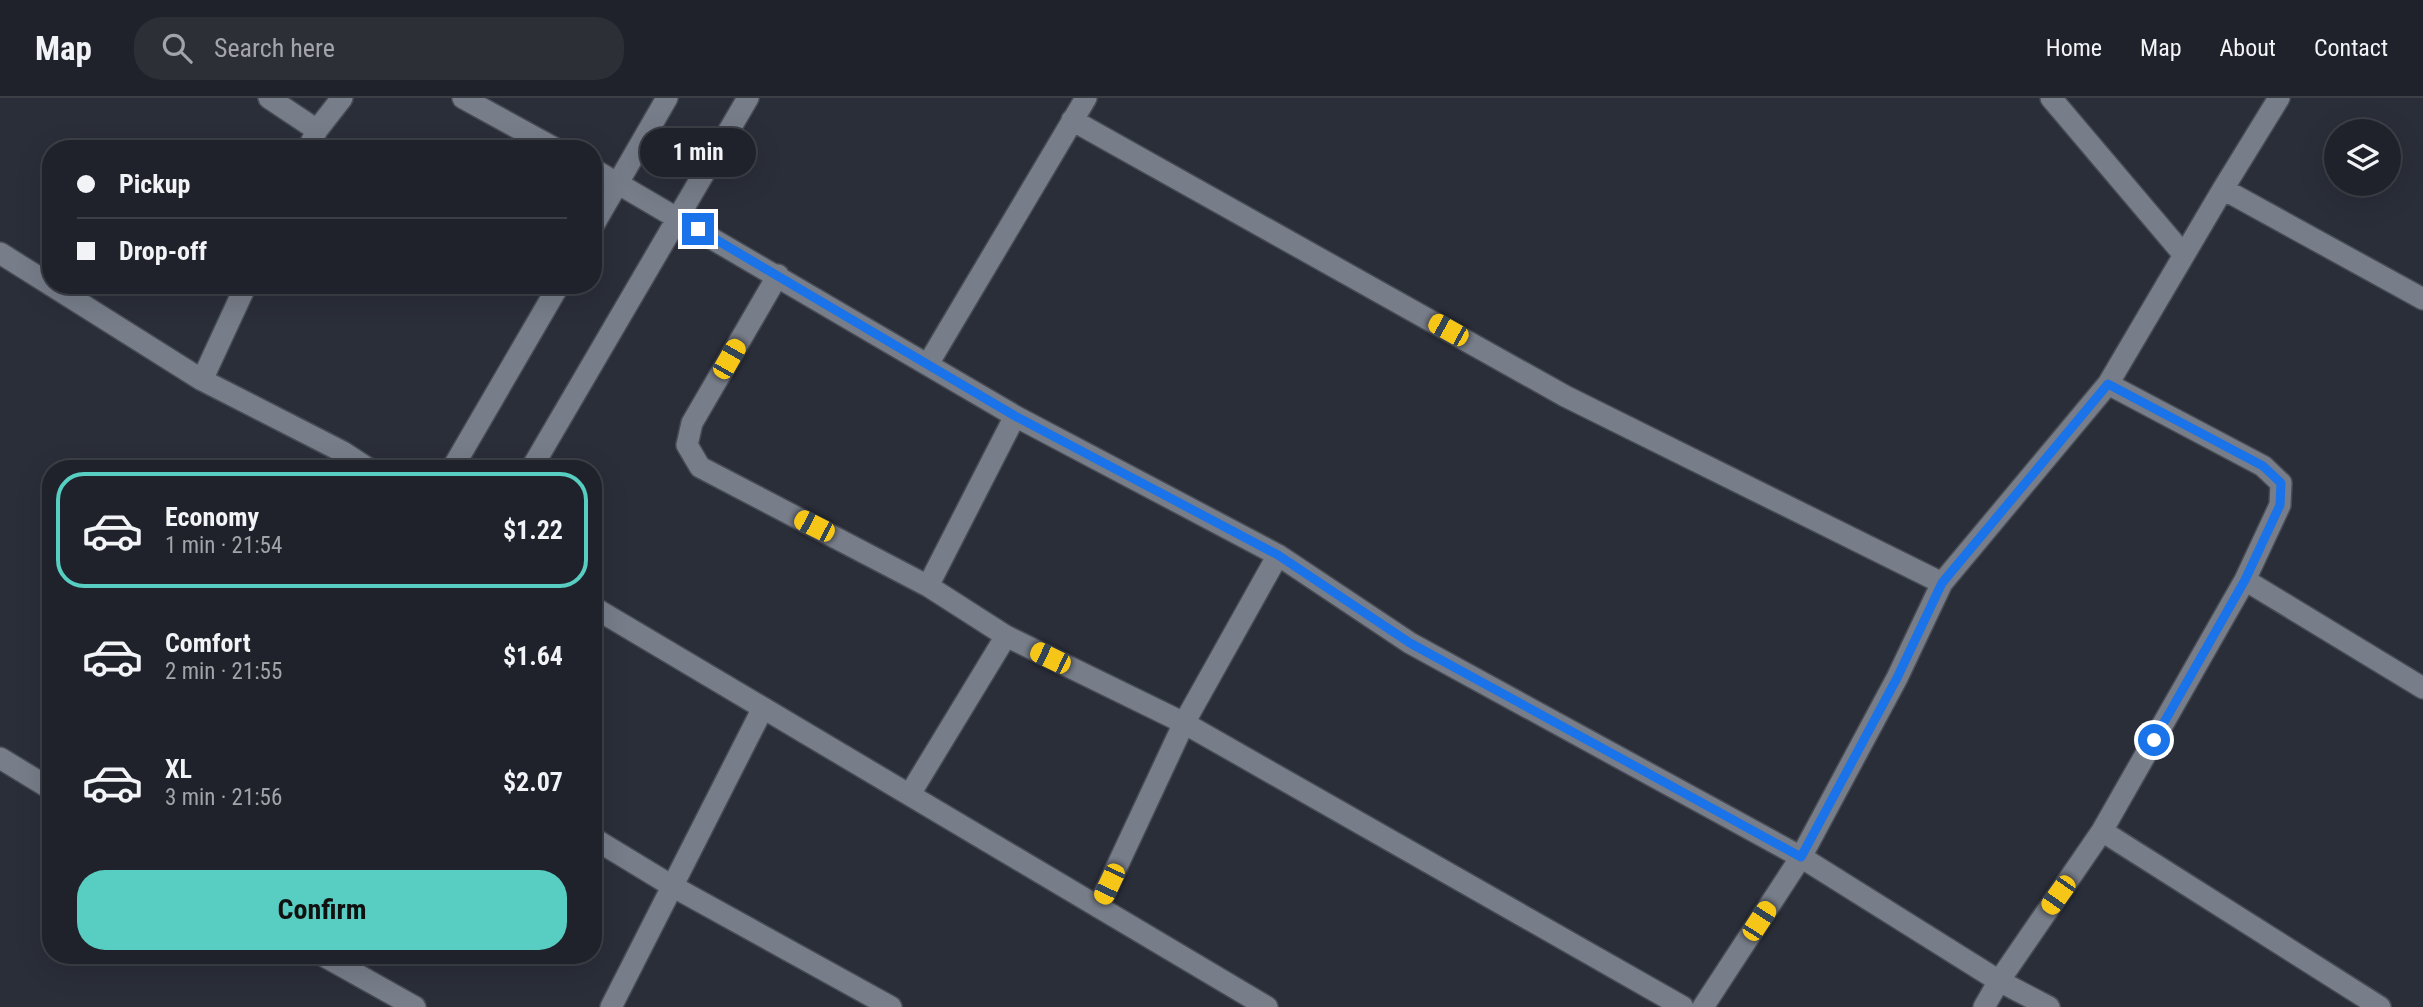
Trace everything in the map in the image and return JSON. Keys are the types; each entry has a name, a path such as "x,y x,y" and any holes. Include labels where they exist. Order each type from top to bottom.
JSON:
{"street":[{"path":"269,98 313,139 342,98"},
{"path":"463,98 540,140"},
{"path":"602,210 667,98"},
{"path":"536,460 748,98"},
{"path":"928,364 1086,98"},
{"path":"2051,98 2184,255"},
{"path":"1703,1007 1801,857 1897,678 1942,583 2108,384 2279,98"},
{"path":"1072,120 1566,396 1942,583"},
{"path":"602,174 1015,416 1278,555 1410,643 1801,857 1999,981 2049,1007"},
{"path":"2223,189 2423,299"},
{"path":"0,253 42,279"},
{"path":"778,275 692,423 687,444 700,467 928,586 1006,636 1184,723 1683,1007"},
{"path":"65,294 202,380 338,460"},
{"path":"202,380 242,294"},
{"path":"458,460 554,294"},
{"path":"1984,1007 2102,831 2245,580 2280,505 2281,483 2263,466 2108,384"},
{"path":"928,586 1015,416"},
{"path":"1098,907 1184,723 1278,555"},
{"path":"2245,580 2423,688"},
{"path":"602,612 1267,1007"},
{"path":"910,794 1006,636"},
{"path":"611,1007 763,708"},
{"path":"0,758 42,784"},
{"path":"2102,831 2380,1007"},
{"path":"602,843 672,886 891,1007"},
{"path":"338,964 415,1007"}],"route":[{"path":"698,229 1015,416 1278,555 1410,643 1801,857 1897,678 1942,583 2108,384 2263,466 2281,483 2280,505 2245,580 2154,740"}]}
